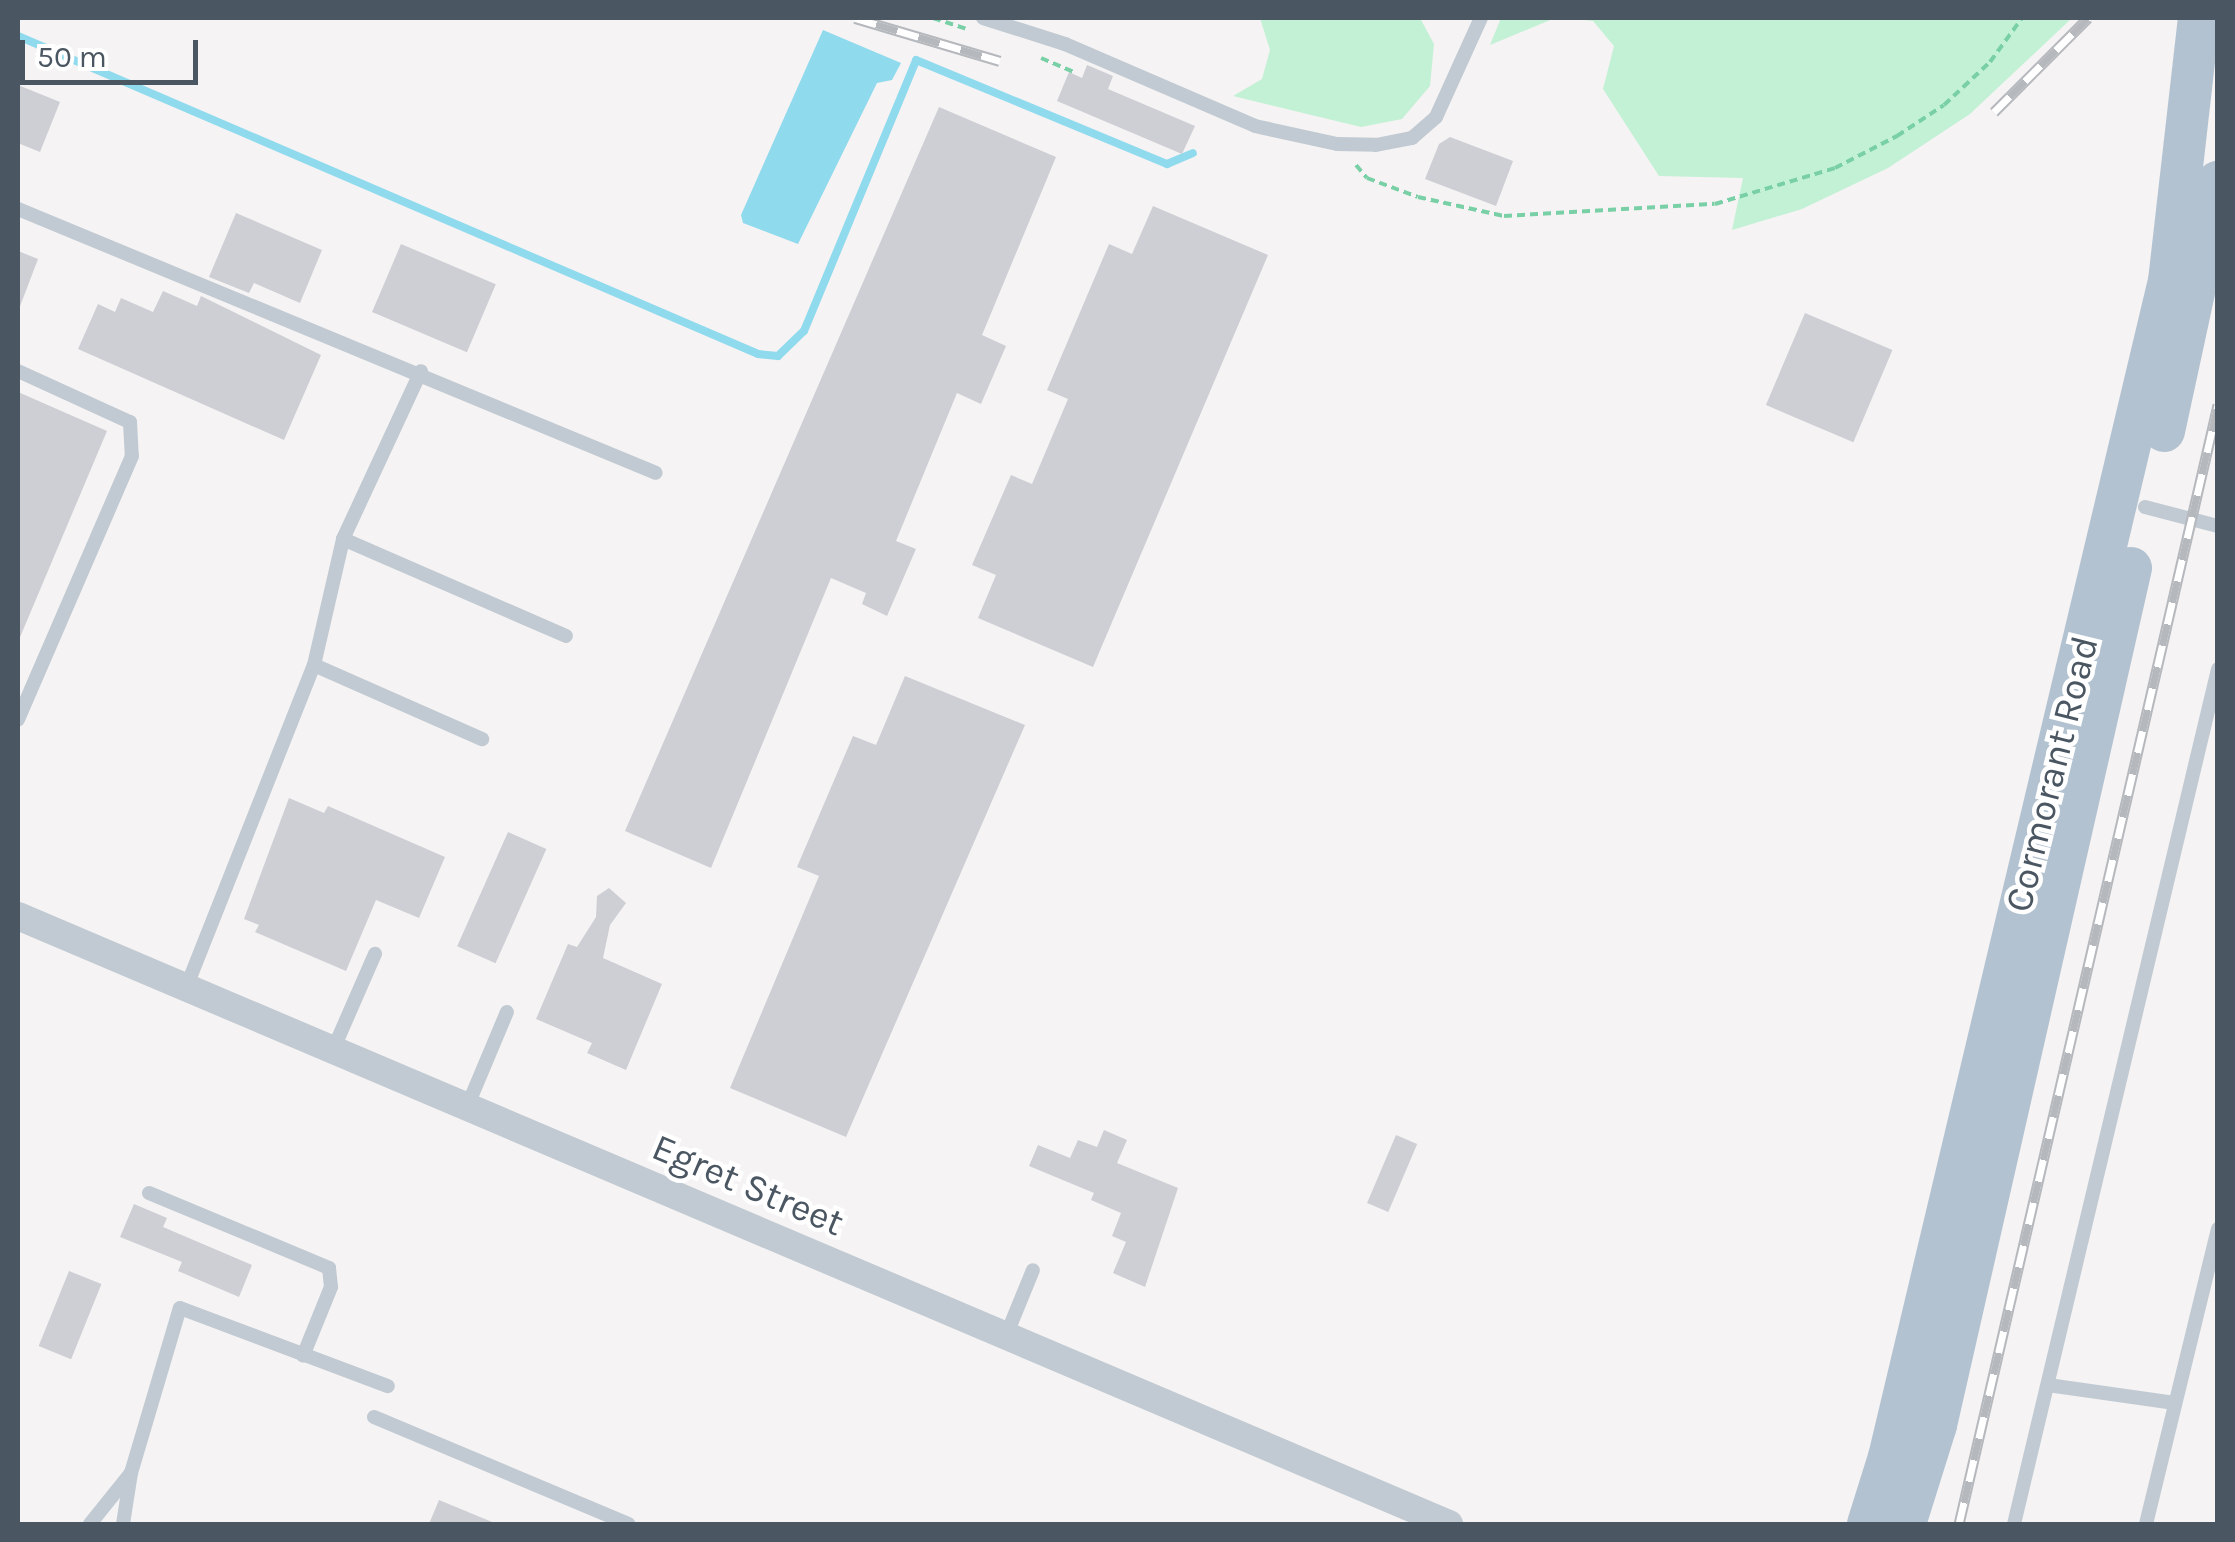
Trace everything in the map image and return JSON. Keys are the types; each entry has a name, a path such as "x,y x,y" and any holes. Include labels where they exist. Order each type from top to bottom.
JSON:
{"main road":[{"name":"Cormorant Road","path":"1868,1524 2169,282 2199,18"},
{"name":"Cormorant Road","path":"1905,1524 1936,1425 2146,507 2200,289 2218,182"}],"street":[{"name":"Egret Street","path":"18,916 1450,1524"}],"lane":[{"path":"982,18 1065,44 1255,126 1337,144 1412,138 1436,117 1481,18"},
{"path":"18,209 420,371 656,472"},
{"path":"18,371 130,422 132,456 18,719"},
{"path":"186,988 314,665 343,539 420,371"},
{"path":"2146,507 2218,526"},
{"path":"343,539 566,636"},
{"path":"314,665 482,739"},
{"path":"2014,1524 2218,669"},
{"path":"333,1050 375,954"},
{"path":"467,1106 507,1012"},
{"path":"149,1193 330,1268 332,1287 303,1356"},
{"path":"2146,1524 2218,1229"},
{"path":"1006,1336 1032,1270"},
{"path":"123,1524 131,1473 180,1308 388,1386"},
{"path":"2048,1385 2175,1403"},
{"path":"374,1417 628,1524"},
{"path":"90,1524 131,1473"}],"path":[{"path":"1337,144 1368,178 1504,216 1716,204 1835,168 1897,136 1944,105 1990,62 2022,18"}],"green space":[{"path":"1260,18 1420,18 1434,44 1430,86 1402,119 1361,127 1233,96 1262,79 1270,50"},
{"path":"1501,18 1555,18 1490,45"},
{"path":"1566,18 2072,18 1970,114 1888,168 1802,209 1732,230 1743,178 1659,176 1603,89 1614,46 1593,21"}],"water":[{"path":"823,30 901,63 892,80 877,83 798,244 743,223 741,215"}],"building":[{"path":"1087,65 1113,76 1108,89 1195,126 1182,154 1057,101 1069,72 1082,78"},
{"path":"18,85 60,102 40,152 18,143"},
{"path":"939,107 1056,157 982,335 1006,346 981,404 957,393 896,541 916,549 887,616 862,604 866,593 831,578 711,868 625,831"},
{"path":"1450,137 1513,161 1496,206 1425,179 1439,144"},
{"path":"1153,206 1268,255 1093,667 978,618 996,575 972,565 1011,475 1032,484 1068,399 1047,390 1109,244 1132,254"},
{"path":"236,213 322,250 300,303 254,283 249,293 209,277"},
{"path":"401,244 496,284 467,352 372,312"},
{"path":"18,251 38,259 19,309 18,309"},
{"path":"163,291 197,306 201,296 321,355 284,440 78,349 98,304 115,312 121,298 153,312"},
{"path":"1805,313 1892,350 1853,442 1766,405"},
{"path":"18,392 107,431 18,642"},
{"path":"905,676 1025,725 846,1137 730,1088 819,876 797,867 853,736 876,745"},
{"path":"289,798 324,813 328,806 445,857 419,918 376,900 346,971 255,932 259,925 244,919"},
{"path":"508,832 546,849 496,963 457,946"},
{"path":"609,888 626,903 610,925 603,958 662,984 626,1070 587,1053 592,1043 536,1019 568,944 577,947 596,917 597,896"},
{"path":"1104,1130 1127,1140 1117,1163 1178,1188 1145,1287 1113,1273 1126,1242 1112,1236 1121,1213 1091,1200 1094,1193 1029,1166 1038,1145 1070,1158 1078,1140 1097,1147"},
{"path":"1396,1135 1417,1144 1388,1212 1367,1203"},
{"path":"134,1204 167,1218 163,1227 252,1265 239,1297 178,1271 182,1262 120,1237"},
{"path":"69,1271 101,1284 71,1359 39,1346"},
{"path":"439,1500 497,1524 429,1524"}],"waterway":[{"path":"18,36 758,354 778,356 804,331 916,60 1167,164 1193,153"}],"railway":[{"path":"855,18 1000,61"},
{"path":"1994,112 2088,18"},
{"path":"1959,1524 2218,405"}]}
